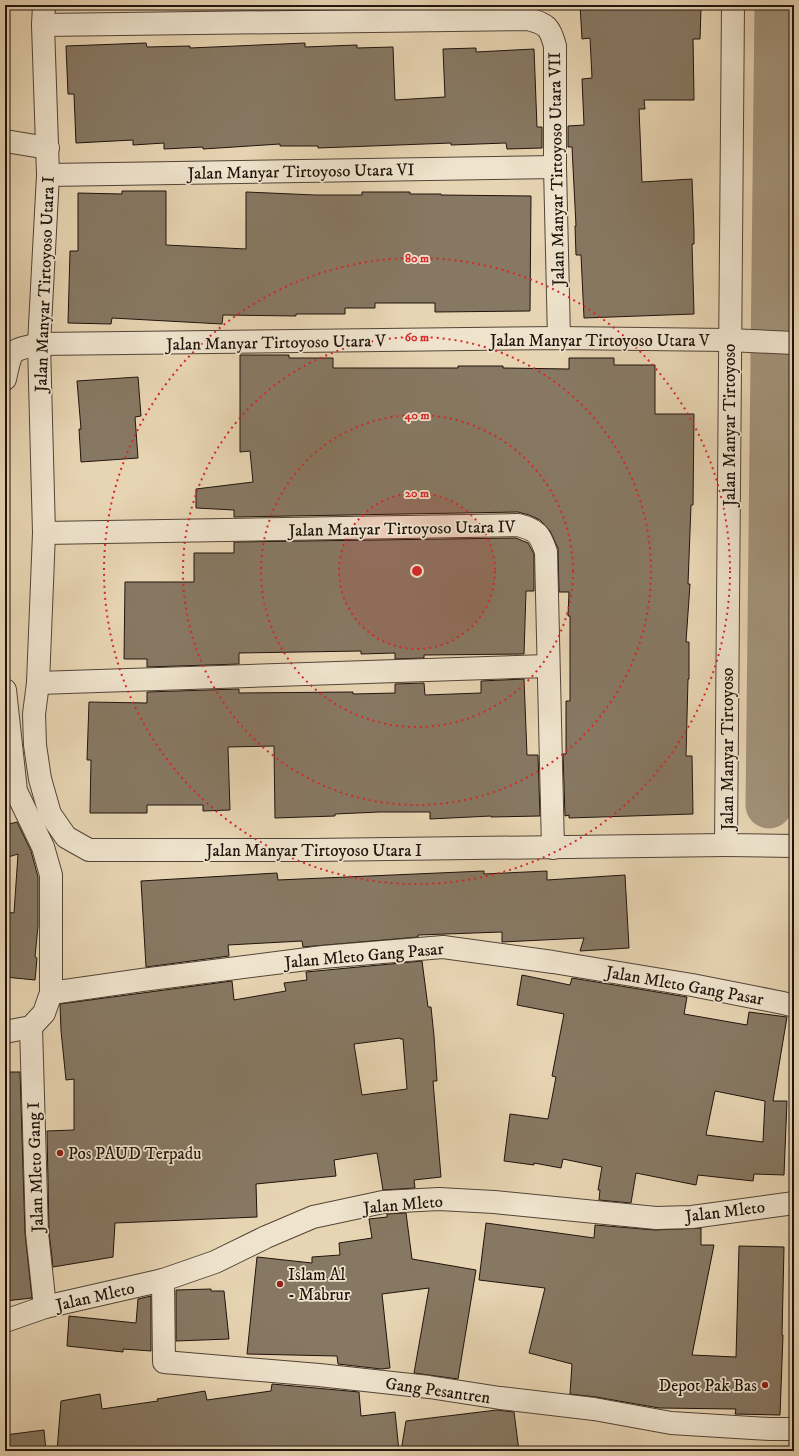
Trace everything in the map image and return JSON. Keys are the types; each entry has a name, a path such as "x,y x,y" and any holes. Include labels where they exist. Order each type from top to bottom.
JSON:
{"street":[{"name":"Jalan Manyar Tirtoyoso","path":"726,845 739,341 733,5"},
{"name":"Jalan Manyar Tirtoyoso Utara I","path":"44,15 48,175 39,344 44,533 38,683 34,714 35,745 40,779 50,814 66,837 90,850 311,850 726,845 794,846"},
{"name":"Jalan Manyar Tirtoyoso Utara VII","path":"44,15 528,19 542,22 552,33 555,46 554,167 559,338"},
{"path":"5,141 48,148"},
{"name":"Jalan Manyar Tirtoyoso Utara VI","path":"48,175 554,167"},
{"name":"Jalan Manyar Tirtoyoso Utara V","path":"5,379 10,355 18,349 39,344 559,338 794,343"},
{"name":"Jalan Manyar Tirtoyoso Utara IV","path":"44,533 518,526 532,529 542,539 546,552 553,848"},
{"path":"38,683 548,666"},
{"path":"5,690 16,791 43,847 51,875 51,993 44,1013 31,1027 5,1032"},
{"name":"Jalan Mleto Gang Pasar","path":"51,993 322,957 443,947 553,962 692,986 794,1006"},
{"name":"Jalan Mleto Gang I","path":"31,1027 36,1233 45,1307"},
{"name":"Jalan Mleto","path":"5,1321 45,1307 163,1280 215,1262 266,1237 313,1217 384,1202 439,1199 494,1202 656,1218 692,1217 794,1202"},
{"name":"Gang Pesantren","path":"163,1280 164,1362 319,1375 429,1387 500,1398 594,1409 671,1423 769,1429 794,1429"}],"building":[{"path":"580,5 631,5 631,8 701,9 700,39 693,39 694,100 644,100 645,109 639,109 642,182 692,179 694,231 694,244 692,244 694,314 584,318 581,255 576,255 572,147 568,147 568,126 584,125 582,79 592,78 590,38 582,39"},
{"path":"146,43 147,47 190,46 190,48 305,43 305,47 357,45 357,48 393,47 395,100 445,97 443,49 476,48 476,52 534,49 537,127 542,127 542,148 507,149 506,143 451,145 451,143 318,148 318,146 280,146 280,144 203,149 203,147 164,149 164,143 133,145 133,140 76,143 74,94 68,94 66,46"},
{"path":"122,191 166,191 166,245 246,249 246,192 315,195 362,195 362,192 410,192 410,194 531,196 530,311 435,312 435,303 375,303 375,308 345,308 345,314 296,314 296,316 223,315 222,324 112,318 111,324 68,323 70,251 78,251 78,193 122,194"},
{"path":"240,355 289,355 289,358 333,358 333,368 458,368 458,366 503,366 503,368 569,369 569,358 614,358 614,365 655,365 655,414 694,414 693,505 691,505 688,584 690,584 686,642 689,642 689,679 686,756 692,756 693,814 569,818 569,815 565,816 563,754 566,754 566,701 570,701 570,616 568,616 569,592 559,592 558,548 550,531 540,520 518,512 234,517 234,510 196,508 196,489 253,482 250,451 240,452"},
{"path":"138,377 141,416 135,417 138,458 81,462 79,429 81,429 77,381"},
{"path":"516,538 528,543 534,554 534,591 526,591 524,654 424,655 424,658 395,659 395,653 361,654 361,651 239,653 239,664 147,667 147,659 124,659 125,582 194,582 194,553 234,553 234,542"},
{"path":"524,679 527,755 538,755 540,816 491,816 430,819 430,812 379,812 335,814 335,816 275,818 274,746 228,747 230,810 203,811 203,805 147,805 147,813 90,813 91,760 87,760 89,702 147,703 147,692 239,689 239,693 395,693 395,684 424,683 425,695 481,693 481,681"},
{"path":"17,822 31,851 38,877 38,926 35,957 37,958 35,980 5,977 5,912 14,913 18,854 5,858 5,825"},
{"path":"484,871 484,874 547,871 547,880 625,875 629,948 580,951 584,938 502,942 502,932 418,935 418,937 303,947 302,941 228,945 229,956 146,967 141,881 277,873 278,880"},
{"path":"422,961 428,1007 431,1007 434,1036 437,1081 433,1081 441,1177 414,1180 415,1188 383,1190 377,1153 334,1160 336,1176 256,1184 257,1217 115,1223 113,1257 53,1267 49,1232 47,1131 74,1130 74,1079 66,1080 60,1004 232,981 234,1000 286,991 284,983 307,980 306,972","holes":["403,1039 407,1089 362,1095 354,1044"]},
{"path":"522,975 570,985 572,978 687,997 684,1014 747,1025 749,1012 787,1017 773,1101 787,1101 784,1175 754,1174 753,1181 698,1175 696,1185 636,1173 631,1203 599,1200 600,1190 598,1190 602,1167 563,1159 561,1168 534,1163 534,1165 504,1161 510,1114 548,1119 556,1077 552,1076 564,1014 517,1005","holes":["715,1091 765,1101 763,1142 706,1135"]},
{"path":"5,1072 20,1072 25,1233 32,1298 5,1301"},
{"path":"406,1213 412,1259 476,1270 458,1379 414,1373 429,1288 382,1294 390,1368 381,1369 338,1364 337,1356 247,1354 257,1257 312,1263 312,1257 340,1255 339,1243 372,1238 369,1219 387,1217 387,1214"},
{"path":"486,1223 594,1238 595,1225 655,1230 701,1228 701,1245 714,1245 692,1355 736,1357 739,1246 784,1247 780,1415 735,1414 736,1409 659,1408 570,1394 572,1364 529,1353 545,1288 479,1280"},
{"path":"211,1289 211,1291 224,1291 229,1339 176,1341 176,1290"},
{"path":"151,1296 151,1351 123,1349 123,1352 67,1346 69,1316 136,1323 138,1299"},
{"path":"272,1384 359,1392 361,1416 395,1412 399,1451 57,1451 61,1401 100,1394 102,1409 158,1401 157,1399 205,1391 207,1400 271,1391"},
{"path":"497,1410 514,1412 519,1451 401,1451 406,1421"},
{"path":"44,1430 46,1451 5,1451 5,1435"}],"waterway":[{"path":"769,805 778,5"}],"place":[{"name":"Pos PAUD Terpadu","path":"60,1153"},
{"name":"Islam Al - Mabrur","path":"280,1284"},
{"name":"Depot Pak Bas","path":"765,1385"}]}
